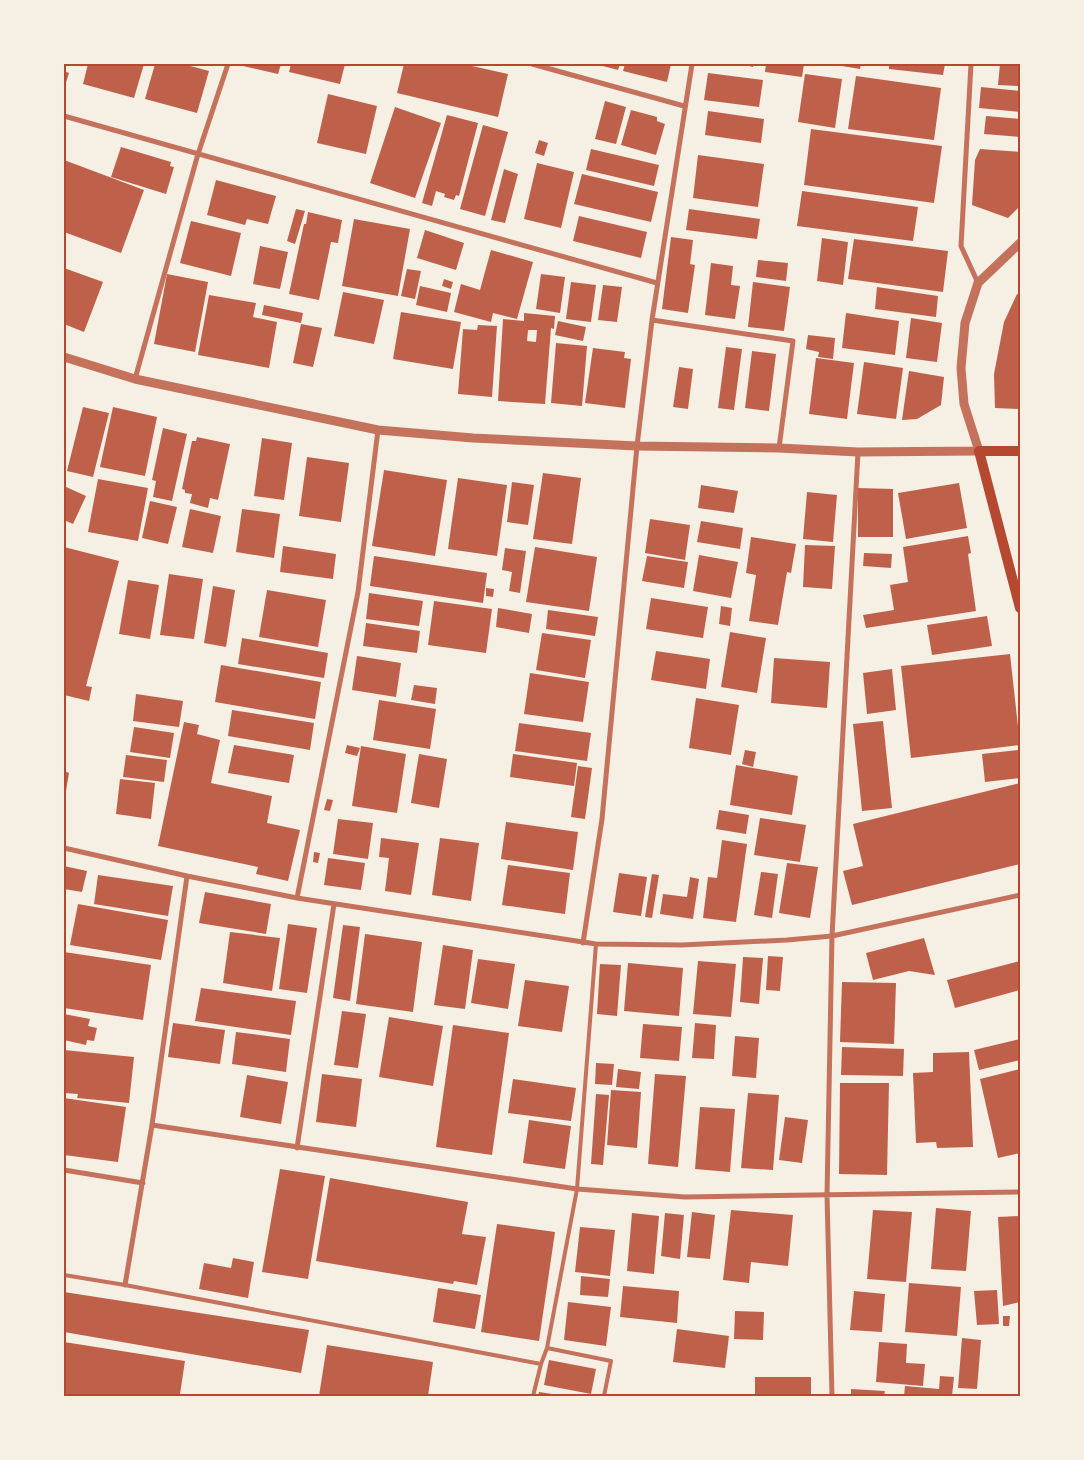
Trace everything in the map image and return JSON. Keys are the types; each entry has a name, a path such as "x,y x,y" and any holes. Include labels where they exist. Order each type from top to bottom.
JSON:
{"main road":[{"path":"1020,451 979,451 1020,608"}],"street":[{"path":"134,379 198,154 228,64"},
{"path":"532,64 684,106"},
{"path":"583,942 602,819 637,446 652,320 692,64"},
{"path":"971,64 961,246 978,283"},
{"path":"64,116 657,283"},
{"path":"64,357 134,379 378,430 473,438 637,446 779,448 858,452 979,451 964,404 961,368 965,323 978,283 1020,242"},
{"path":"652,320 793,341 779,448"},
{"path":"297,898 358,592 378,430"},
{"path":"832,1396 827,1196 832,936 858,452"},
{"path":"64,848 187,876 297,898 596,944 682,945 832,936 1020,895"},
{"path":"125,1285 152,1125 187,876"},
{"path":"298,1148 334,904"},
{"path":"152,1125 578,1189 685,1197 1020,1192"},
{"path":"64,1170 143,1183"}],"lane":[{"path":"533,1396 547,1348 578,1189 596,944"},
{"path":"64,1275 541,1364"},
{"path":"547,1348 610,1360 604,1396"}],"building":[{"path":"88,64 144,64 134,98 83,84"},
{"path":"155,64 183,64 209,71 197,113 145,99"},
{"path":"244,64 281,64 278,74 243,66"},
{"path":"291,64 345,64 340,84 289,72"},
{"path":"404,64 463,64 508,74 498,117 397,93"},
{"path":"595,64 620,64 618,70"},
{"path":"625,64 671,64 667,82 623,71"},
{"path":"741,64 753,64 753,67"},
{"path":"766,64 804,64 802,77 765,72"},
{"path":"830,64 861,64 860,69"},
{"path":"889,64 945,64 943,75 889,69"},
{"path":"1000,64 1020,64 1020,86 998,85"},
{"path":"64,71 69,73 64,89"},
{"path":"708,73 763,80 759,107 704,100"},
{"path":"805,74 842,79 835,128 798,122"},
{"path":"856,76 941,88 934,140 848,129"},
{"path":"981,87 1020,91 1020,112 979,108"},
{"path":"328,94 377,106 366,154 317,143"},
{"path":"605,101 626,107 616,144 595,139"},
{"path":"395,107 441,123 415,198 370,183"},
{"path":"631,110 657,117 657,121 665,124 656,155 621,145"},
{"path":"708,111 764,119 761,143 705,135"},
{"path":"447,115 478,123 459,196 456,195 454,200 444,197 445,194 436,191 432,206 422,203"},
{"path":"986,116 1020,119 1020,137 984,134"},
{"path":"483,125 508,132 485,216 460,209"},
{"path":"811,129 942,146 934,203 804,185"},
{"path":"539,140 548,143 544,156 535,153"},
{"path":"121,147 171,162 170,166 174,167 166,194 111,177"},
{"path":"591,149 659,165 654,186 586,170"},
{"path":"980,149 1020,152 1020,206 1008,218 972,205 975,160"},
{"path":"698,155 764,164 758,207 693,198"},
{"path":"64,160 144,190 121,253 64,232"},
{"path":"537,163 574,172 561,228 524,219"},
{"path":"504,169 518,174 505,223 491,220"},
{"path":"582,174 658,192 651,222 574,204"},
{"path":"216,180 276,196 268,224 247,219 245,225 207,215"},
{"path":"802,191 918,207 913,241 797,226"},
{"path":"296,209 305,211 295,244 287,241"},
{"path":"689,209 760,219 757,239 686,230"},
{"path":"308,212 342,220 338,243 331,242 319,300 289,294"},
{"path":"579,216 647,232 641,258 573,241"},
{"path":"354,219 410,229 398,296 342,286"},
{"path":"191,221 241,233 231,276 180,263"},
{"path":"425,230 464,243 456,270 417,258"},
{"path":"671,237 693,240 690,264 695,265 688,313 662,309"},
{"path":"822,238 848,242 843,285 817,281"},
{"path":"854,239 948,251 943,292 848,279"},
{"path":"260,246 288,252 280,289 253,284"},
{"path":"491,250 533,262 517,319 493,313 491,322 454,312 461,284 480,290"},
{"path":"758,260 788,263 786,281 756,277"},
{"path":"711,263 733,266 731,285 740,286 735,319 705,315"},
{"path":"64,268 103,282 84,332 64,324"},
{"path":"407,269 421,271 415,299 401,296"},
{"path":"167,274 208,282 195,352 154,344"},
{"path":"541,274 565,277 560,313 536,309"},
{"path":"444,279 453,282 451,289 442,286"},
{"path":"571,282 596,285 591,322 566,319"},
{"path":"753,282 790,287 784,331 748,327"},
{"path":"603,285 622,287 617,322 598,320"},
{"path":"420,286 451,293 447,312 416,305"},
{"path":"877,287 938,296 936,317 875,309"},
{"path":"343,292 384,300 374,344 334,336"},
{"path":"1017,294 1020,295 1020,409 995,408 994,374 1004,322"},
{"path":"209,295 256,303 253,317 277,322 269,368 198,355"},
{"path":"264,305 303,313 301,323 262,315"},
{"path":"401,312 461,322 453,369 393,359"},
{"path":"524,313 555,316 554,329 551,328 545,404 498,401 503,319 524,321","holes":["528,330 537,330 536,342 527,341"]},
{"path":"846,313 899,321 895,355 842,348"},
{"path":"911,318 942,323 937,362 906,358"},
{"path":"558,321 586,327 583,341 555,335"},
{"path":"301,324 322,328 313,367 293,363"},
{"path":"478,325 497,326 492,397 458,394 463,329 477,330"},
{"path":"808,335 835,338 833,359 818,357 819,352 806,349"},
{"path":"556,343 587,346 582,406 551,403"},
{"path":"726,347 742,349 734,410 718,408"},
{"path":"593,348 625,352 624,358 631,359 625,408 585,403"},
{"path":"752,351 776,354 769,411 745,408"},
{"path":"816,358 854,363 847,419 809,414"},
{"path":"864,362 903,368 896,419 857,414"},
{"path":"679,367 693,369 688,409 673,407"},
{"path":"909,371 944,377 941,405 917,419 902,420"},
{"path":"83,407 109,413 93,477 67,471"},
{"path":"113,407 157,417 145,476 100,467"},
{"path":"163,428 187,434 172,501 153,497 156,481 152,480"},
{"path":"197,437 230,444 218,500 210,498 208,508 190,503 192,494 185,493 185,490 182,489 192,441 196,441"},
{"path":"262,438 292,443 284,500 254,496"},
{"path":"307,457 349,463 341,522 299,516"},
{"path":"384,470 447,480 435,556 372,546"},
{"path":"543,473 581,478 572,544 533,539"},
{"path":"458,478 507,485 497,556 448,549"},
{"path":"98,479 148,488 138,541 88,532"},
{"path":"512,482 534,485 528,525 507,522"},
{"path":"959,483 967,528 906,539 898,493"},
{"path":"701,485 738,491 734,513 698,508"},
{"path":"64,486 86,496 73,524 64,520"},
{"path":"858,488 893,489 893,537 858,537"},
{"path":"807,492 837,495 833,542 803,539"},
{"path":"150,501 177,507 168,544 142,538"},
{"path":"190,509 221,516 213,553 182,547"},
{"path":"242,509 280,514 274,558 236,552"},
{"path":"650,519 690,525 685,560 645,553"},
{"path":"701,521 743,528 740,549 697,542"},
{"path":"968,536 971,553 968,554 976,611 866,628 863,615 894,610 890,585 908,582 903,547"},
{"path":"751,537 796,544 791,573 787,572 778,625 749,621 756,575 746,573"},
{"path":"805,545 835,546 832,589 803,587"},
{"path":"283,546 336,554 333,579 280,572"},
{"path":"64,547 119,561 86,686 92,687 89,701 64,695"},
{"path":"535,547 597,557 589,611 526,602"},
{"path":"505,548 526,551 520,593 509,591 512,572 502,570"},
{"path":"864,553 892,554 891,568 863,566"},
{"path":"699,555 738,562 731,598 693,591"},
{"path":"374,556 487,573 483,603 370,586"},
{"path":"647,556 688,562 684,588 642,581"},
{"path":"169,574 203,579 194,639 160,635"},
{"path":"128,580 159,585 150,639 119,634"},
{"path":"213,586 235,590 226,647 204,643"},
{"path":"486,588 494,589 493,597 486,596"},
{"path":"267,590 326,600 318,647 259,637"},
{"path":"369,593 423,601 419,626 366,619"},
{"path":"651,598 708,607 703,638 646,629"},
{"path":"434,601 492,609 486,653 428,645"},
{"path":"721,606 732,608 730,626 719,624"},
{"path":"498,608 532,614 529,633 496,627"},
{"path":"548,610 598,617 595,636 546,629"},
{"path":"987,616 992,646 932,655 927,625"},
{"path":"366,623 420,631 417,653 363,646"},
{"path":"730,632 766,638 757,693 721,687"},
{"path":"542,633 591,640 585,678 536,670"},
{"path":"242,638 328,653 324,678 238,664"},
{"path":"656,651 710,659 706,689 651,680"},
{"path":"1010,654 1020,745 911,758 901,666"},
{"path":"357,656 401,663 396,697 352,690"},
{"path":"774,658 830,662 827,708 771,703"},
{"path":"221,665 321,682 315,719 215,702"},
{"path":"892,669 896,710 867,714 863,673"},
{"path":"530,673 589,682 583,722 524,714"},
{"path":"414,685 437,688 435,704 411,700"},
{"path":"136,694 183,701 179,727 133,721"},
{"path":"696,698 739,705 731,755 689,748"},
{"path":"379,700 436,709 430,749 373,740"},
{"path":"232,710 314,723 310,750 228,736"},
{"path":"883,721 892,808 862,811 853,724"},
{"path":"184,722 199,725 197,734 220,740 211,783 272,796 267,823 300,830 288,881 256,874 258,867 158,846"},
{"path":"519,723 591,733 587,761 515,751"},
{"path":"134,727 174,733 170,758 130,752"},
{"path":"234,745 294,755 289,783 228,773"},
{"path":"347,745 360,748 357,756 345,753"},
{"path":"361,746 406,754 397,813 352,806"},
{"path":"745,750 756,752 753,767 742,764"},
{"path":"1018,750 1020,778 985,782 982,754"},
{"path":"419,754 447,759 439,808 411,803"},
{"path":"513,754 577,763 574,786 510,777"},
{"path":"126,755 167,760 164,782 123,777"},
{"path":"736,765 798,776 792,815 730,805"},
{"path":"578,766 592,768 585,819 571,817"},
{"path":"64,771 69,773 65,797 64,796"},
{"path":"120,779 155,783 151,819 116,814"},
{"path":"1020,783 1020,864 852,905 843,871 863,866 853,824"},
{"path":"327,799 333,800 330,811 324,810"},
{"path":"719,810 749,815 746,834 716,829"},
{"path":"760,818 806,825 800,862 754,855"},
{"path":"338,819 373,823 368,859 333,854"},
{"path":"506,822 578,832 573,870 501,859"},
{"path":"381,838 419,843 411,895 385,891 389,858 379,857"},
{"path":"440,838 479,843 471,901 432,895"},
{"path":"722,840 747,844 736,922 703,918 708,877 717,878"},
{"path":"314,852 320,853 318,863 313,862"},
{"path":"328,858 365,863 361,890 324,885"},
{"path":"787,863 818,867 810,918 779,913"},
{"path":"508,865 570,873 565,914 502,905"},
{"path":"64,866 87,871 82,892 64,889"},
{"path":"761,872 778,874 772,918 754,915"},
{"path":"619,873 647,877 641,916 613,912"},
{"path":"652,874 659,875 652,918 645,917"},
{"path":"98,875 173,886 168,916 94,904"},
{"path":"690,877 699,879 693,919 660,914 663,894 687,897"},
{"path":"205,892 271,904 266,934 199,923"},
{"path":"78,904 168,920 161,960 70,945"},
{"path":"288,924 317,928 307,993 279,989"},
{"path":"343,925 360,927 350,1001 333,998"},
{"path":"230,932 280,938 272,991 223,983"},
{"path":"365,934 422,942 413,1012 356,1004"},
{"path":"924,938 935,975 909,971 873,980 866,953"},
{"path":"443,945 473,950 465,1009 434,1005"},
{"path":"64,952 151,965 143,1020 64,1008"},
{"path":"768,956 783,957 780,991 766,990"},
{"path":"743,957 763,958 759,1004 740,1002"},
{"path":"478,959 515,964 508,1009 471,1003"},
{"path":"698,961 736,964 731,1017 693,1014"},
{"path":"1020,961 1020,990 955,1008 947,980"},
{"path":"628,963 683,968 679,1016 624,1011"},
{"path":"600,964 621,965 617,1016 597,1014"},
{"path":"525,980 569,986 562,1032 518,1026"},
{"path":"842,982 896,983 894,1044 840,1042"},
{"path":"201,988 296,1001 291,1035 195,1021"},
{"path":"342,1011 366,1014 358,1068 334,1065"},
{"path":"64,1014 90,1019 88,1026 97,1028 94,1041 87,1040 86,1045 64,1040"},
{"path":"389,1017 443,1026 433,1086 379,1077"},
{"path":"173,1023 225,1030 220,1064 168,1057"},
{"path":"695,1023 716,1025 714,1059 692,1058"},
{"path":"643,1024 682,1027 679,1061 640,1058"},
{"path":"453,1025 509,1033 492,1155 436,1147"},
{"path":"236,1032 290,1039 286,1072 232,1064"},
{"path":"735,1036 759,1038 756,1078 732,1076"},
{"path":"1020,1039 1020,1060 979,1070 974,1050"},
{"path":"842,1047 904,1049 903,1076 841,1075"},
{"path":"64,1050 134,1057 129,1103 77,1098 78,1094 64,1093"},
{"path":"969,1052 973,1147 937,1148 936,1142 916,1143 913,1073 933,1072 933,1053"},
{"path":"596,1063 614,1064 612,1085 595,1084"},
{"path":"618,1069 641,1072 639,1089 616,1087"},
{"path":"1020,1069 1020,1153 998,1158 980,1079"},
{"path":"322,1074 362,1079 356,1127 316,1122"},
{"path":"655,1074 686,1076 678,1167 648,1164"},
{"path":"247,1075 288,1082 281,1124 240,1117"},
{"path":"513,1079 576,1088 571,1121 508,1113"},
{"path":"840,1083 889,1083 887,1175 839,1174"},
{"path":"611,1090 641,1092 637,1148 607,1145"},
{"path":"748,1093 779,1095 773,1170 741,1168"},
{"path":"596,1094 609,1095 603,1165 591,1164"},
{"path":"64,1098 126,1107 118,1162 64,1155"},
{"path":"700,1107 735,1109 730,1172 695,1169"},
{"path":"785,1117 808,1120 802,1163 779,1160"},
{"path":"529,1120 571,1126 565,1169 523,1163"},
{"path":"280,1169 325,1176 308,1279 262,1272"},
{"path":"330,1178 468,1202 462,1234 486,1237 477,1285 454,1281 453,1284 316,1261"},
{"path":"936,1208 971,1211 966,1271 931,1269"},
{"path":"731,1210 793,1215 788,1266 751,1262 749,1283 723,1280"},
{"path":"873,1210 912,1212 906,1282 867,1279"},
{"path":"692,1212 715,1215 710,1259 687,1257"},
{"path":"632,1213 659,1216 654,1274 627,1271"},
{"path":"665,1213 684,1215 680,1259 661,1256"},
{"path":"1020,1216 1020,1302 1003,1306 998,1217"},
{"path":"497,1224 555,1232 539,1341 481,1332"},
{"path":"580,1227 615,1230 610,1276 575,1272"},
{"path":"233,1258 254,1262 248,1298 199,1289 204,1263 231,1268"},
{"path":"581,1276 610,1279 608,1297 580,1295"},
{"path":"909,1283 961,1287 957,1336 905,1332"},
{"path":"623,1286 679,1291 677,1323 620,1317"},
{"path":"438,1288 481,1295 475,1329 433,1322"},
{"path":"997,1290 999,1324 977,1325 974,1291"},
{"path":"854,1291 885,1294 882,1332 850,1330"},
{"path":"64,1292 309,1330 301,1373 64,1332"},
{"path":"568,1302 611,1307 606,1346 564,1340"},
{"path":"735,1311 764,1312 763,1340 734,1339"},
{"path":"1003,1316 1010,1316 1009,1326 1003,1326"},
{"path":"677,1329 729,1336 725,1368 673,1362"},
{"path":"962,1338 981,1340 977,1389 958,1388"},
{"path":"64,1342 185,1361 180,1394 189,1396 64,1396"},
{"path":"879,1342 907,1344 906,1363 925,1364 923,1386 876,1382"},
{"path":"327,1345 433,1362 428,1396 319,1396"},
{"path":"549,1360 596,1369 591,1394 544,1385"},
{"path":"940,1376 954,1377 952,1396 904,1396 905,1386 939,1389"},
{"path":"755,1377 811,1377 811,1396 755,1396"},
{"path":"851,1389 885,1391 884,1396 851,1396"},
{"path":"539,1392 559,1395 559,1396 538,1396"}]}
